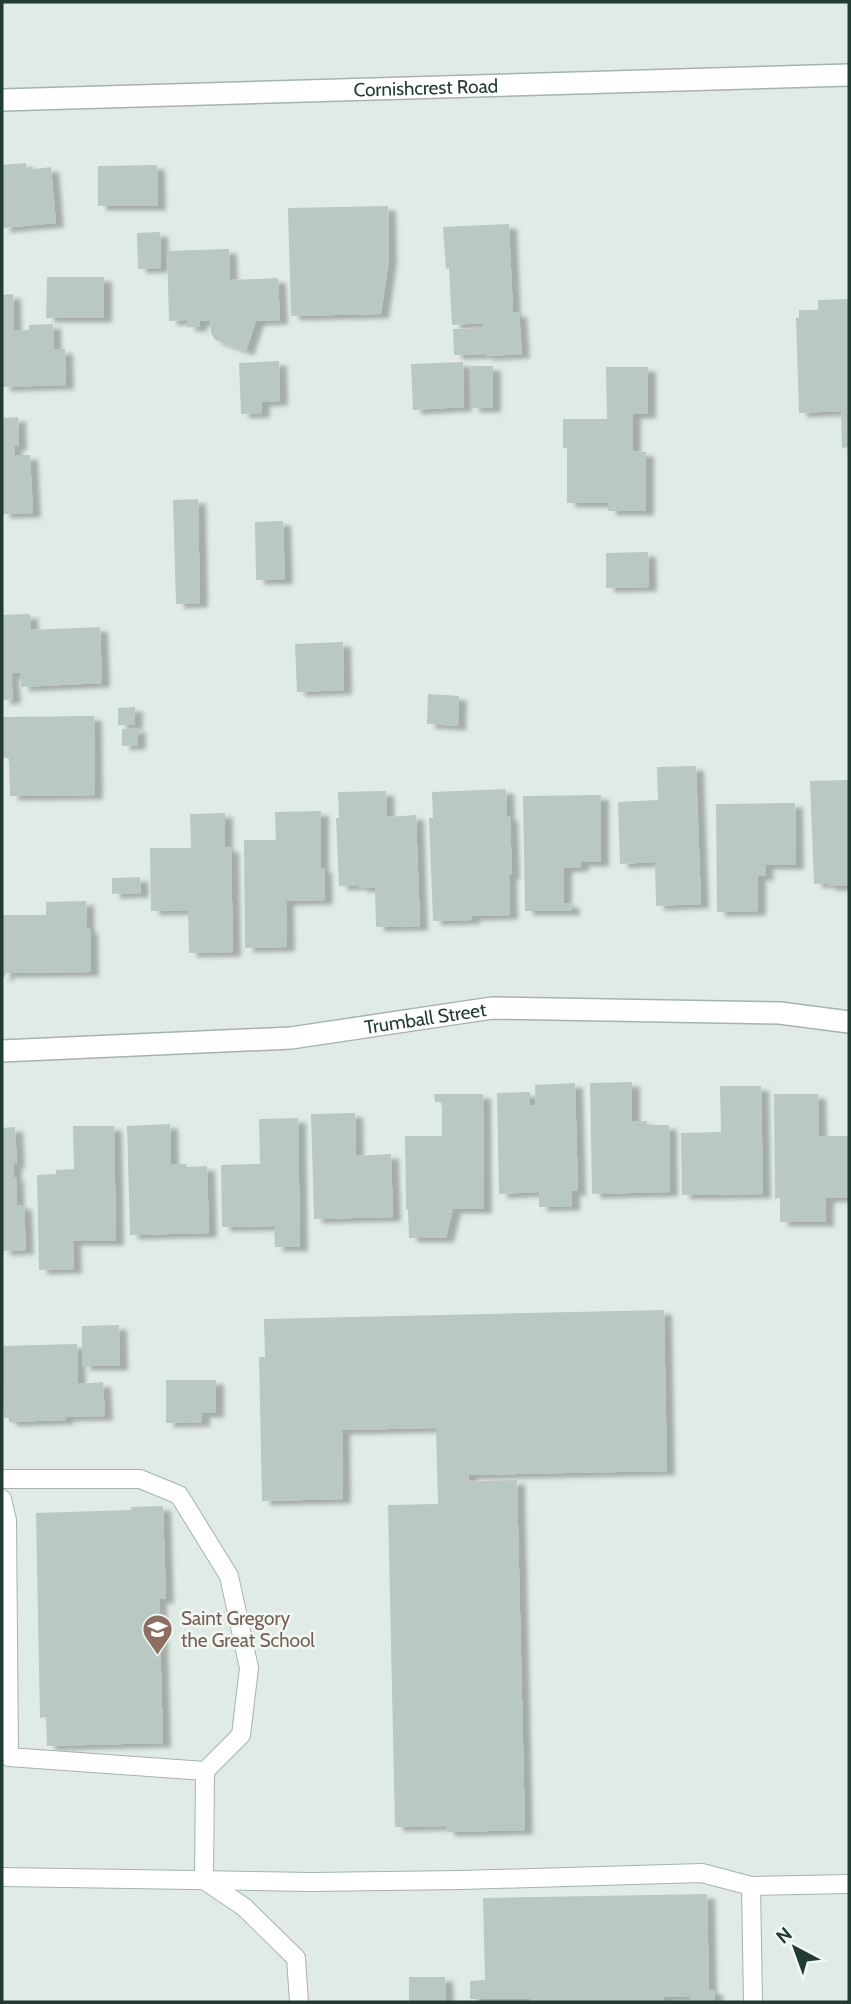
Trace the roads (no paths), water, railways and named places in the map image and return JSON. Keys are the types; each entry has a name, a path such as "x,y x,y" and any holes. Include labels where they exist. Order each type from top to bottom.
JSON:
{"street":[{"name":"Cornishcrest Road","path":"2,100 849,75"},
{"name":"Trumball Street","path":"2,1051 291,1038 492,1008 780,1013 849,1022"}],"lane":[{"path":"2,1479 140,1479 179,1495 229,1576 249,1668 241,1735 205,1771 204,1880"},
{"path":"2,1499 7,1520 9,1757 205,1771"},
{"path":"2,1877 311,1882 702,1873 751,1886 849,1884"},
{"path":"204,1880 244,1907 296,1958 299,2002"},
{"path":"751,1886 753,2002"}],"place":[{"name":"Saint Gregory the Great School","path":"158,1656"}]}
